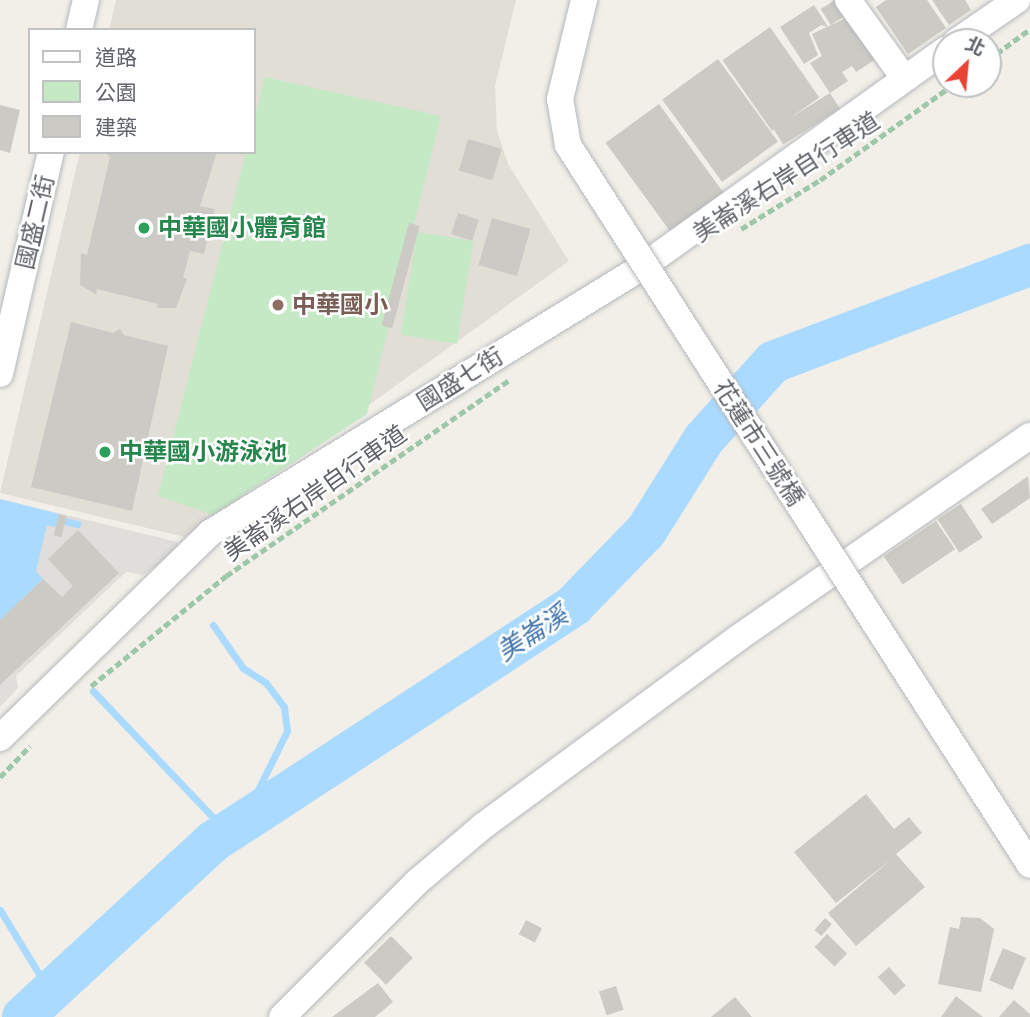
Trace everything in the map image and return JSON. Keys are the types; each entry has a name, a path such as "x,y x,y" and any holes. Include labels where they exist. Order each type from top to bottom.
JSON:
{"street":[{"name":"花蓮市三號橋","path":"584,0 559,99 568,145 1030,865"},
{"path":"848,0 904,78"},
{"path":"976,28 1017,0"},
{"name":"國盛七街","path":"0,738 210,533 642,267 932,59"},
{"name":"國盛二街","path":"0,374 51,154"},
{"path":"282,1017 417,882 483,826 738,638 1030,436"}],"path":[{"path":"1002,50 1030,29"},
{"name":"美崙溪右岸自行車道","path":"738,231 820,180 934,98"},
{"name":"美崙溪右岸自行車道","path":"81,694 226,576 519,374"},
{"path":"0,777 36,740"}],"shaded area":[{"name":"中華國小","path":"116,0 516,0 495,86 497,131 508,164 569,261 185,537 0,493 80,154 256,154 256,28 109,28"},
{"path":"0,499 178,542 177,551 143,575 126,572 16,676 18,688 0,707"}],"green space":[{"path":"265,77 441,116 367,414 213,515 158,496 245,154 256,154 256,113"},
{"path":"417,232 473,241 457,344 401,335"}],"water":[{"path":"0,499 59,514 56,527 47,525 36,571 43,579 0,620"}],"building":[{"path":"835,0 845,16 831,25 821,9"},
{"path":"886,0 927,0 946,28 932,28 932,38 908,54 876,7"},
{"path":"932,0 965,0 971,10 949,25"},
{"path":"814,5 828,27 821,25 809,33 818,55 804,64 780,27"},
{"path":"848,17 876,59 856,72 852,66 842,72 848,81 830,93 810,63 822,56 812,34"},
{"path":"770,27 819,97 772,131 722,60"},
{"path":"718,59 778,142 722,182 662,100"},
{"path":"830,93 840,109 783,145 773,129"},
{"path":"659,104 724,194 671,233 606,143"},
{"path":"0,105 20,110 10,153 0,150"},
{"path":"468,139 502,149 493,180 459,171"},
{"name":"中華國小體育館","path":"107,154 216,154 200,206 215,209 204,254 190,251 183,278 187,279 176,308 157,308 158,304 97,289 96,294 80,285 81,253 87,255 110,157"},
{"path":"458,213 479,220 472,241 451,234"},
{"path":"492,218 530,229 517,276 478,265"},
{"path":"409,223 420,226 392,328 382,325"},
{"path":"71,322 113,333 120,329 124,335 168,346 132,511 31,487"},
{"path":"1028,476 1030,498 992,524 981,509"},
{"path":"961,504 983,538 959,553 938,519"},
{"path":"59,514 67,516 61,537 54,535"},
{"path":"936,521 955,549 903,584 884,556"},
{"path":"78,530 119,573 0,685 0,620 43,579 62,597 73,586 48,559"},
{"path":"866,794 894,829 909,817 922,833 896,854 925,887 856,946 828,913 893,858 836,903 794,852"},
{"path":"961,917 980,918 994,929 981,992 938,984 950,927 959,929"},
{"path":"825,918 832,924 821,936 815,930"},
{"path":"526,920 542,928 535,942 519,934"},
{"path":"827,934 847,953 835,966 814,947"},
{"path":"391,936 413,958 386,985 364,963"},
{"path":"1003,948 1026,958 1012,990 989,980"},
{"path":"889,967 906,986 895,996 878,977"},
{"path":"378,983 393,1002 375,1017 332,1017"},
{"path":"616,986 624,1010 607,1015 599,992"},
{"path":"956,996 983,1017 941,1017"},
{"path":"735,997 752,1017 711,1017"},
{"path":"1014,1000 1030,1014 1030,1017 999,1017"}],"waterway":[{"name":"美崙溪","path":"23,1017 214,841 574,605 646,531 704,439 773,362 1030,265"},
{"path":"57,519 77,524"},
{"path":"213,625 243,668 266,683 284,707 287,731 242,822"},
{"path":"93,691 227,832"},
{"path":"0,910 50,992"}],"place":[{"name":"中華國小體育館","path":"144,228"},
{"name":"中華國小","path":"278,305"},
{"name":"中華國小游泳池","path":"105,452"}]}
